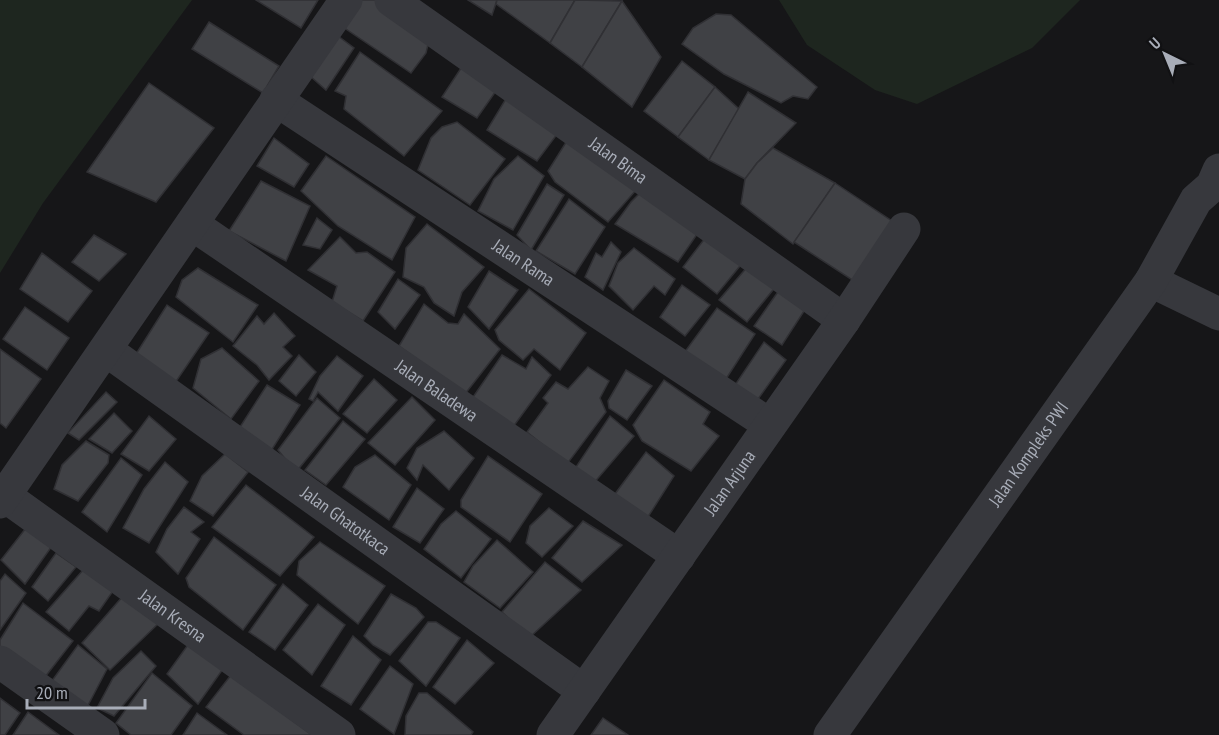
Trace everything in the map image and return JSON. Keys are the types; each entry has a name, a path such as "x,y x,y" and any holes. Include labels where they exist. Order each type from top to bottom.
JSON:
{"street":[{"path":"2,499 346,0"},
{"name":"Jalan Bima","path":"391,0 844,320"},
{"name":"Jalan Rama","path":"276,100 770,425"},
{"name":"Jalan Kompleks PWI","path":"830,735 1151,281 1196,200 1212,186 1219,170"},
{"name":"Jalan Baladewa","path":"192,224 679,556"},
{"name":"Jalan Arjuna","path":"553,735 844,320 904,230"},
{"path":"1151,281 1219,314"},
{"name":"Jalan Ghatotkaca","path":"106,350 584,691"},
{"name":"Jalan Kresna","path":"2,499 339,735"},
{"path":"0,662 103,735"}],"shaded area":[{"path":"0,0 192,0 43,203 0,273"},
{"path":"779,0 1080,0 1032,48 917,104 875,90 807,45"}],"building":[{"path":"256,0 318,0 301,28"},
{"path":"352,0 382,0 431,32 426,53 411,73 340,25"},
{"path":"468,0 497,0 492,15"},
{"path":"497,0 575,0 550,43 496,4"},
{"path":"575,0 622,1 582,67 550,43"},
{"path":"622,1 661,57 632,107 582,67"},
{"path":"716,14 731,15 817,87 808,99 793,96 781,103 724,74 682,44 693,28"},
{"path":"209,22 279,66 263,93 192,49"},
{"path":"338,36 354,48 326,90 310,76"},
{"path":"360,52 442,111 404,156 344,109 346,96 335,91"},
{"path":"469,56 503,81 477,118 442,97"},
{"path":"682,61 715,87 678,137 644,111"},
{"path":"149,83 214,128 156,202 87,172"},
{"path":"715,87 739,109 709,160 678,137"},
{"path":"748,92 796,123 757,163 745,179 709,160"},
{"path":"507,97 558,133 537,161 487,130"},
{"path":"457,122 505,159 470,205 418,170 431,138 442,127"},
{"path":"570,136 644,181 608,222 555,182 548,171"},
{"path":"274,138 309,164 294,187 257,166"},
{"path":"773,148 835,183 793,244 741,204 745,179 757,163"},
{"path":"326,156 415,217 392,260 338,226 301,191"},
{"path":"518,156 544,176 513,230 478,211 494,179"},
{"path":"261,181 310,206 286,261 229,231"},
{"path":"835,183 898,225 860,285 794,242"},
{"path":"547,184 564,195 531,250 517,235"},
{"path":"646,187 702,227 678,262 615,224 631,202"},
{"path":"569,199 605,227 575,274 536,251"},
{"path":"317,218 332,230 320,249 303,245"},
{"path":"427,224 484,267 462,292 454,316 434,303 424,287 403,277 406,248"},
{"path":"709,233 744,261 717,294 683,267"},
{"path":"94,235 126,254 99,281 72,262"},
{"path":"340,237 356,253 367,252 395,272 363,321 332,302 337,286 308,270"},
{"path":"611,242 621,252 603,290 585,277 596,253 602,257"},
{"path":"634,248 675,279 665,295 654,286 633,310 609,286 618,263"},
{"path":"42,253 92,291 68,322 20,289"},
{"path":"754,259 781,280 747,322 719,300"},
{"path":"198,268 258,305 233,342 176,297 182,280"},
{"path":"489,271 518,290 489,329 468,307"},
{"path":"398,279 420,295 395,329 378,312"},
{"path":"682,285 710,305 685,336 660,317"},
{"path":"782,286 808,305 782,345 754,326"},
{"path":"529,289 586,333 560,370 534,349 523,360 499,340 495,330"},
{"path":"424,304 448,323 458,324 464,314 500,349 465,394 399,346"},
{"path":"167,305 209,333 175,383 136,354"},
{"path":"25,307 69,338 47,370 3,339"},
{"path":"717,308 755,334 726,379 684,353"},
{"path":"274,313 295,336 283,347 292,356 269,380 257,365 233,346 257,316 264,324"},
{"path":"764,342 786,360 753,406 731,391"},
{"path":"222,348 259,381 231,419 193,388 201,359"},
{"path":"0,349 41,379 6,428 0,423"},
{"path":"299,355 316,372 296,396 279,381"},
{"path":"502,355 526,369 532,357 551,375 513,427 471,400"},
{"path":"337,356 363,376 338,411 318,392 313,401 309,399 320,376"},
{"path":"588,367 609,381 600,398 606,412 567,464 527,432 548,403 543,398 556,382 568,389"},
{"path":"626,370 652,386 627,420 609,408 608,401"},
{"path":"374,379 397,400 367,433 343,414"},
{"path":"664,380 710,412 703,424 719,436 691,471 642,441 633,425"},
{"path":"267,385 300,405 271,451 240,427"},
{"path":"106,392 117,402 79,440 68,433"},
{"path":"412,397 435,420 395,465 368,443"},
{"path":"317,398 340,418 296,472 278,450"},
{"path":"114,413 132,431 112,453 89,439"},
{"path":"149,416 176,439 149,471 121,454"},
{"path":"610,416 634,436 593,484 574,470"},
{"path":"343,421 365,439 326,485 305,470"},
{"path":"444,431 474,458 449,490 423,465 417,480 407,468 417,448"},
{"path":"86,441 109,455 108,463 78,501 54,489 62,465"},
{"path":"646,452 674,476 646,520 615,494"},
{"path":"225,454 248,472 213,516 190,501 202,476"},
{"path":"375,455 411,485 389,520 343,487 355,467"},
{"path":"488,456 542,494 510,542 461,507 461,500"},
{"path":"121,458 142,475 107,532 82,512"},
{"path":"165,462 188,482 149,543 123,528 144,489"},
{"path":"246,485 314,537 280,576 212,527"},
{"path":"417,488 444,509 420,543 393,527"},
{"path":"184,507 204,522 191,532 200,539 178,574 156,552 167,529"},
{"path":"549,508 573,526 542,557 526,543 530,526"},
{"path":"456,511 491,539 461,578 424,549 441,524"},
{"path":"583,521 622,545 582,582 552,558"},
{"path":"26,528 52,546 25,584 1,560"},
{"path":"214,537 276,585 243,630 189,587 186,578"},
{"path":"497,540 533,572 500,608 464,582 473,566"},
{"path":"320,542 385,586 358,624 297,575 299,561"},
{"path":"56,553 76,567 48,601 32,587"},
{"path":"545,562 581,590 529,638 502,612"},
{"path":"84,569 113,591 99,611 89,606 69,631 46,612"},
{"path":"5,574 26,593 0,630 0,581"},
{"path":"283,584 308,605 275,650 249,632"},
{"path":"131,587 161,621 110,670 82,643"},
{"path":"391,594 416,608 424,617 390,655 373,645 364,636"},
{"path":"23,603 73,641 45,677 0,651 0,640"},
{"path":"318,604 345,625 312,675 283,650"},
{"path":"428,622 436,622 460,638 426,686 399,661"},
{"path":"353,636 381,660 351,705 321,686"},
{"path":"467,640 494,663 455,704 433,687"},
{"path":"190,642 223,669 198,704 167,674"},
{"path":"78,645 107,669 85,711 46,689"},
{"path":"141,651 156,666 114,716 97,708 113,678"},
{"path":"390,666 413,684 394,734 360,709"},
{"path":"152,673 192,706 171,735 131,735 116,723"},
{"path":"231,675 312,735 244,735 206,707"},
{"path":"419,693 427,693 473,732 471,735 405,735 406,716"},
{"path":"0,698 20,713 5,735 0,735"},
{"path":"28,712 59,735 13,735"},
{"path":"197,713 227,735 183,735"},
{"path":"603,718 628,735 591,735"}]}
